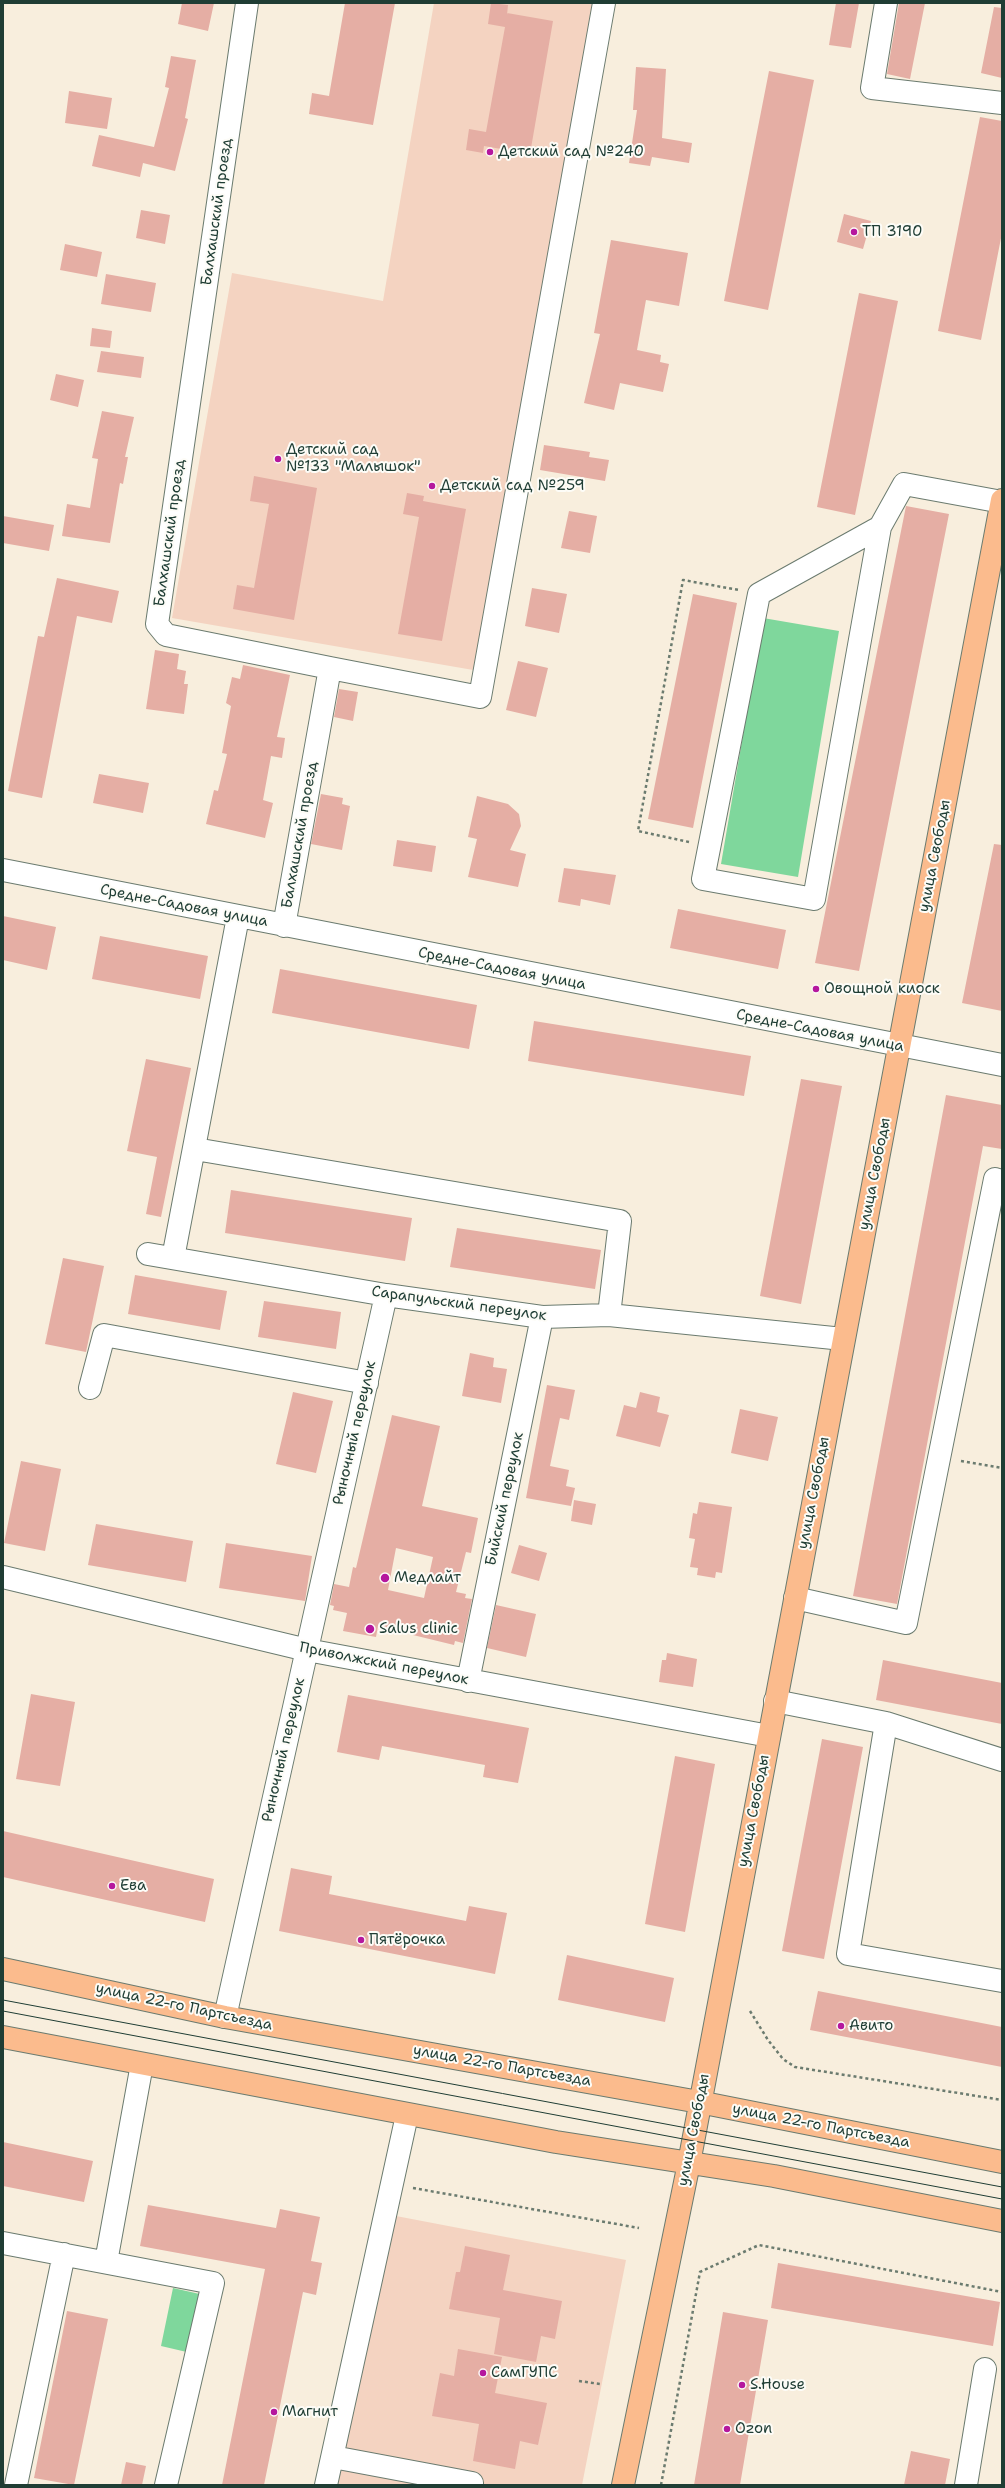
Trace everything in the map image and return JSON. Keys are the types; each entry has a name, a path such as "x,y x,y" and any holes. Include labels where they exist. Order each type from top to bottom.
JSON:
{"main road":[{"name":"улица Свободы","path":"623,2485 689,2163 699,2102 1002,501"},
{"name":"улица 22-го Партсъезда","path":"3,1969 225,2017 699,2102 1002,2162"},
{"path":"3,2037 407,2115 556,2142 774,2176 1002,2221"}],"street":[{"name":"Балхашский проезд","path":"247,3 157,624 166,635 330,668 284,926"},
{"path":"330,668 480,697 604,3"},
{"path":"886,3 872,88 1002,103"},
{"path":"880,527 759,594 703,879 814,899 880,527 904,484 1002,501"},
{"name":"Средне-Садовая улица","path":"3,870 1002,1066"},
{"path":"173,1258 195,1149 238,917"},
{"path":"195,1149 620,1221 609,1315"},
{"path":"794,1598 906,1622 995,1179 1002,1181"},
{"name":"Сарапульский переулок","path":"148,1254 386,1295 542,1317 609,1315 844,1339"},
{"name":"Рыночный переулок","path":"225,2017 386,1295"},
{"name":"Бийский переулок","path":"468,1681 542,1317"},
{"path":"90,1388 104,1335 367,1383"},
{"name":"Приволжский переулок","path":"3,1577 307,1650 769,1736"},
{"path":"775,1701 886,1723 1002,1760"},
{"path":"886,1723 848,1954 1002,1981"},
{"path":"106,2262 142,2064"},
{"path":"326,2485 407,2115"},
{"path":"3,2243 213,2283 166,2485"},
{"path":"16,2485 64,2254"},
{"path":"966,2485 985,2369"},
{"path":"332,2457 472,2483"}],"path":[{"path":"710,846 638,831 683,580 759,594"},
{"path":"939,1457 1002,1468"},
{"path":"750,2012 783,2058 795,2068 1002,2100"},
{"path":"391,2184 639,2228"},
{"path":"661,2485 700,2272 759,2245 1002,2292"},
{"path":"579,2381 600,2384"}],"shaded area":[{"path":"434,3 596,3 479,671 172,618 232,273 383,301"},
{"name":"СамГУПС","path":"396,2216 626,2260 582,2485 336,2485"}],"green space":[{"path":"763,618 839,631 798,877 721,864"},
{"path":"173,2288 204,2295 191,2353 161,2346"}],"building":[{"path":"182,3 214,3 208,31 178,24"},
{"path":"345,3 395,3 373,125 309,114 312,93 329,96"},
{"path":"491,3 508,5 507,13 553,21 530,154 484,146 483,153 466,150 469,129 486,132 505,27 488,24"},
{"path":"836,3 859,3 851,48 829,45"},
{"path":"899,3 925,3 910,79 887,74"},
{"path":"994,7 1002,8 1002,78 981,73"},
{"path":"171,56 196,60 185,118 188,119 175,171 143,163 140,177 92,166 99,135 154,147 169,88 165,87"},
{"path":"636,67 666,69 662,138 692,143 689,163 652,157 650,166 629,163 637,110 633,110"},
{"path":"769,71 814,80 768,310 724,301"},
{"path":"69,91 112,98 107,129 65,123"},
{"path":"980,117 1002,121 1002,233 981,340 938,331"},
{"path":"141,210 170,215 165,244 136,238"},
{"name":"ТП 3190","path":"844,214 871,221 863,249 837,242"},
{"path":"611,240 688,253 679,306 646,300 637,350 661,355 660,362 669,364 663,392 620,383 614,410 584,403 600,334 594,333"},
{"path":"65,244 102,252 97,277 60,270"},
{"path":"106,274 156,283 151,312 101,304"},
{"path":"859,293 898,301 855,515 817,507"},
{"path":"92,328 112,331 110,348 90,346"},
{"path":"101,351 144,357 141,378 97,372"},
{"path":"56,374 84,380 78,407 50,400"},
{"path":"102,411 134,417 125,457 128,457 123,484 120,483 110,543 62,536 67,504 90,508 98,459 92,458"},
{"path":"544,445 590,452 589,457 609,460 605,481 540,470"},
{"path":"254,476 317,488 294,620 233,609 237,585 254,588 269,504 250,501"},
{"path":"407,493 424,496 423,501 466,509 442,641 398,634 419,517 403,514"},
{"path":"906,506 949,514 859,971 815,963"},
{"path":"569,511 597,516 590,553 561,548"},
{"path":"3,516 54,525 49,551 3,543"},
{"path":"57,578 119,591 112,623 77,616 42,798 8,791 38,636 44,637"},
{"path":"532,588 567,594 559,633 525,626"},
{"path":"693,594 737,603 693,828 648,819"},
{"path":"155,650 179,654 177,669 186,671 184,684 188,684 184,714 146,709"},
{"path":"518,661 548,668 536,717 506,710"},
{"path":"243,665 290,675 277,737 285,738 282,758 271,756 263,800 273,803 265,838 206,824 214,790 218,791 227,754 222,753 231,706 226,703 232,677 240,679"},
{"path":"339,689 358,692 353,721 334,717"},
{"path":"99,774 149,783 143,813 93,803"},
{"path":"321,794 343,798 342,804 350,806 342,850 311,844"},
{"path":"477,796 508,804 519,814 521,826 510,850 526,854 518,887 468,877 477,839 468,837"},
{"path":"397,840 436,846 432,872 393,866"},
{"path":"994,844 1002,845 1002,1011 962,1003"},
{"path":"564,868 616,875 610,905 581,899 580,906 558,902"},
{"path":"678,909 786,930 778,969 670,948"},
{"path":"3,916 56,927 47,970 3,960"},
{"path":"100,936 208,956 200,999 92,979"},
{"path":"280,969 477,1005 469,1049 272,1013"},
{"path":"534,1021 751,1056 744,1096 528,1061"},
{"path":"146,1059 191,1068 161,1217 146,1214 157,1157 127,1151"},
{"path":"801,1079 842,1086 801,1304 760,1296"},
{"path":"946,1095 1002,1105 1002,1149 983,1146 897,1604 853,1596"},
{"path":"231,1190 412,1218 405,1261 225,1233"},
{"path":"457,1228 601,1250 595,1289 450,1267"},
{"path":"63,1258 104,1266 86,1352 45,1344"},
{"path":"135,1275 227,1291 220,1330 128,1314"},
{"path":"264,1301 341,1312 336,1349 258,1337"},
{"path":"470,1353 494,1358 493,1367 507,1369 501,1403 462,1396"},
{"path":"547,1385 575,1390 569,1420 560,1418 550,1466 569,1470 566,1486 575,1488 571,1506 526,1498"},
{"path":"293,1392 333,1401 316,1473 276,1464"},
{"path":"640,1392 660,1397 657,1412 669,1415 660,1447 616,1436 624,1405 636,1408"},
{"path":"740,1409 778,1417 768,1461 731,1453"},
{"path":"392,1415 440,1426 422,1506 478,1518 471,1553 466,1552 456,1592 466,1594 465,1598 472,1599 463,1643 455,1641 454,1645 413,1635 414,1633 378,1626 376,1637 343,1631 347,1613 333,1610 334,1606 330,1605 334,1584 349,1587 353,1567 356,1568","holes":["396,1548 433,1557 424,1598 388,1590"]},
{"path":"21,1461 61,1469 45,1551 4,1543"},
{"path":"574,1500 596,1504 592,1525 571,1521"},
{"path":"699,1502 732,1507 722,1573 716,1572 715,1578 697,1575 698,1568 690,1567 695,1539 689,1538 693,1513 697,1514"},
{"path":"96,1524 193,1541 186,1582 88,1565"},
{"path":"226,1543 312,1556 305,1601 219,1588"},
{"path":"519,1545 547,1553 539,1581 511,1573"},
{"path":"496,1605 536,1614 526,1657 487,1648"},
{"path":"667,1653 697,1659 693,1687 659,1682 662,1660 666,1660"},
{"path":"883,1660 1002,1683 1002,1724 876,1700"},
{"path":"31,1694 75,1702 60,1786 16,1779"},
{"path":"348,1695 529,1728 518,1783 483,1777 485,1765 382,1746 379,1760 337,1752"},
{"path":"822,1739 863,1747 824,1959 782,1951"},
{"path":"675,1756 715,1764 685,1932 645,1924"},
{"path":"3,1831 214,1879 205,1922 3,1877"},
{"path":"291,1868 332,1876 329,1894 466,1921 469,1906 507,1913 495,1974 279,1931"},
{"path":"567,1955 674,1978 665,2022 558,2000"},
{"path":"818,1991 1002,2027 1002,2067 810,2030"},
{"path":"3,2142 93,2161 84,2202 3,2186"},
{"path":"148,2205 276,2228 280,2209 320,2217 311,2261 322,2263 316,2295 303,2292 264,2485 222,2485 265,2269 140,2246"},
{"path":"465,2246 510,2255 503,2290 562,2301 555,2339 541,2336 536,2362 494,2354 500,2318 449,2309 456,2272 460,2272"},
{"path":"778,2263 1000,2302 993,2346 771,2308"},
{"path":"67,2311 108,2319 74,2485 34,2478"},
{"path":"723,2312 768,2320 740,2485 694,2485"},
{"path":"458,2349 502,2357 495,2393 547,2403 538,2445 520,2441 515,2469 473,2461 479,2424 432,2416 440,2373 454,2376"},
{"path":"911,2451 950,2459 945,2485 904,2485"},
{"path":"126,2462 146,2466 142,2485 121,2485"}],"tram line":[{"path":"3,2000 1002,2187"},
{"path":"3,2011 1002,2199"}],"place":[{"name":"Детский сад №240","path":"490,152"},
{"name":"ТП 3190","path":"854,232"},
{"name":"Детский сад №133 \"Малышок\"","path":"278,459"},
{"name":"Детский сад №259","path":"432,486"},
{"name":"Овощной киоск","path":"816,989"},
{"name":"Медлайт","path":"385,1578"},
{"name":"Salus clinic","path":"370,1629"},
{"name":"Ева","path":"112,1886"},
{"name":"Пятёрочка","path":"361,1940"},
{"name":"Авито","path":"841,2026"},
{"name":"СамГУПС","path":"483,2373"},
{"name":"S.House","path":"742,2385"},
{"name":"Магнит","path":"274,2412"},
{"name":"Ozon","path":"727,2429"}]}
